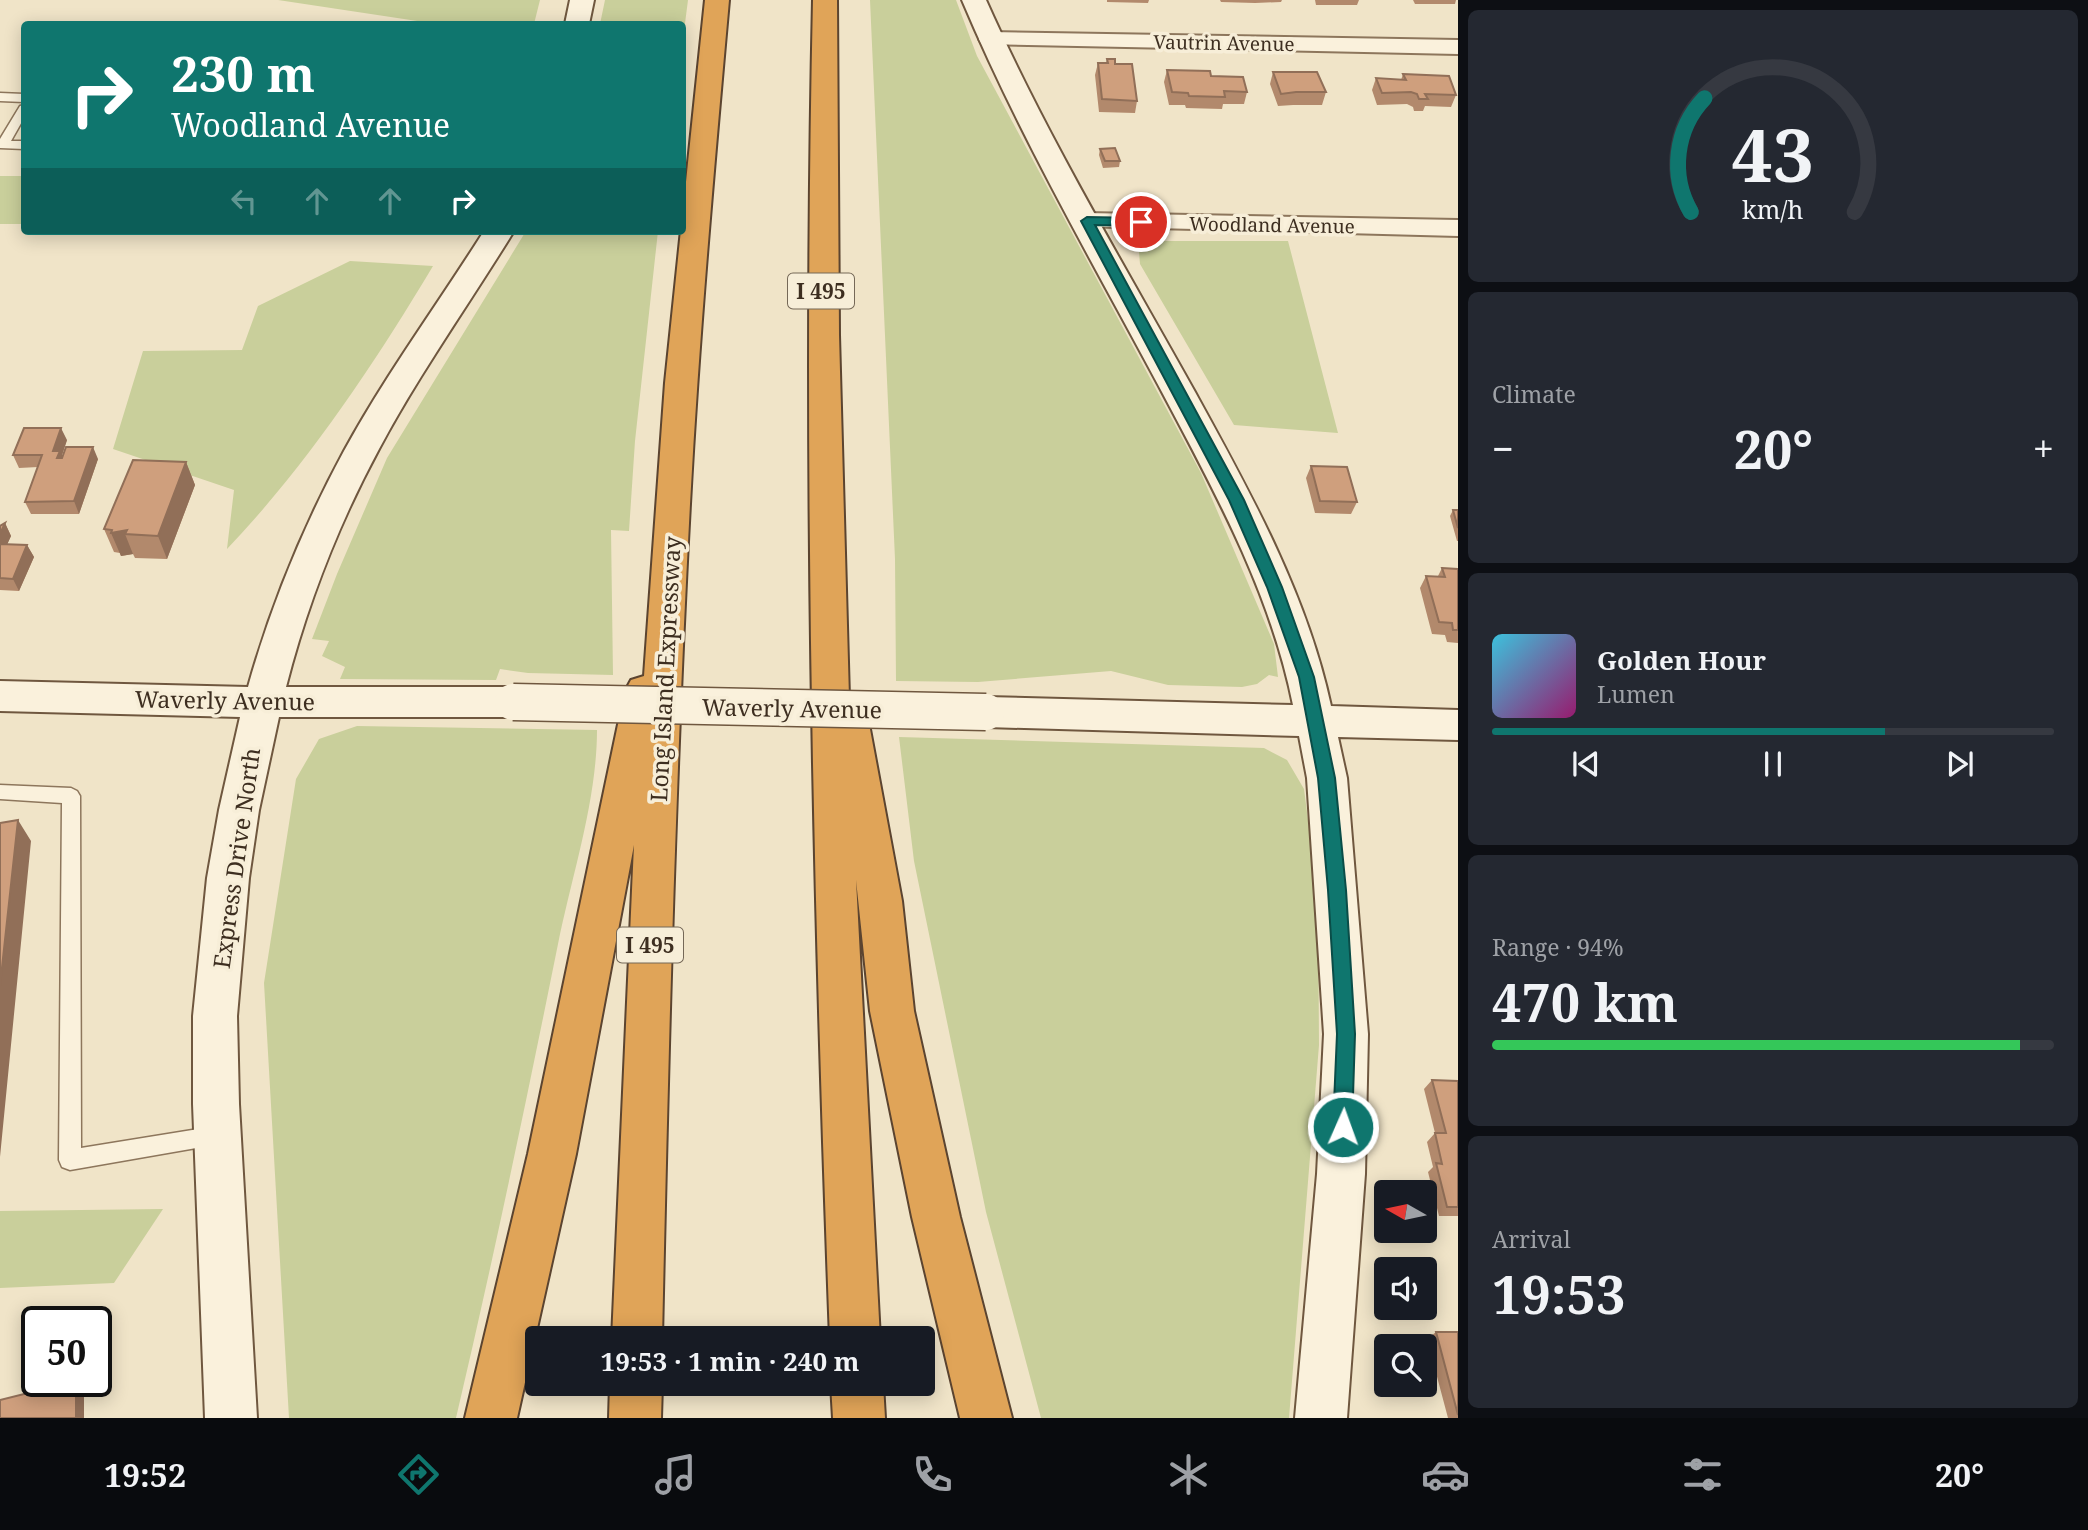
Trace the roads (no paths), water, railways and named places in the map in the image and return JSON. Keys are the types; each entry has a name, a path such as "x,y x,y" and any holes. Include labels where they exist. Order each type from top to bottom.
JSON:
{"highway":[{"name":"Long Island Expressway","path":"637,1326 651,937 671,551 682,371 717,0"},
{"name":"I 495","path":"825,0 821,265 825,581 831,790 854,1326"},
{"path":"491,1418 555,1141 671,551"},
{"path":"825,581 880,901 892,1011 933,1204 986,1418"},
{"path":"635,1418 636,1396"},
{"path":"858,1396 859,1418"}],"main road":[{"path":"578,21 582,0"},
{"path":"974,0 1009,79 1237,500 1275,587 1306,677 1328,791 1346,1034 1341,1174 1321,1418"},
{"name":"Express Drive North","path":"231,1418 217,1136 215,1018 224,909 236,822 262,702 288,618 344,483 391,400 496,235"},
{"name":"Waverly Avenue","path":"0,696 262,702 513,702 1458,725"}],"street":[{"name":"Vautrin Avenue","path":"990,39 1458,47"},
{"name":"Woodland Avenue","path":"1087,221 1458,228"}],"lane":[{"path":"0,97 21,98"},
{"path":"1,144 21,114"},
{"path":"1,144 21,145"},
{"path":"0,792 71,796 70,1160 217,1136"}]}
